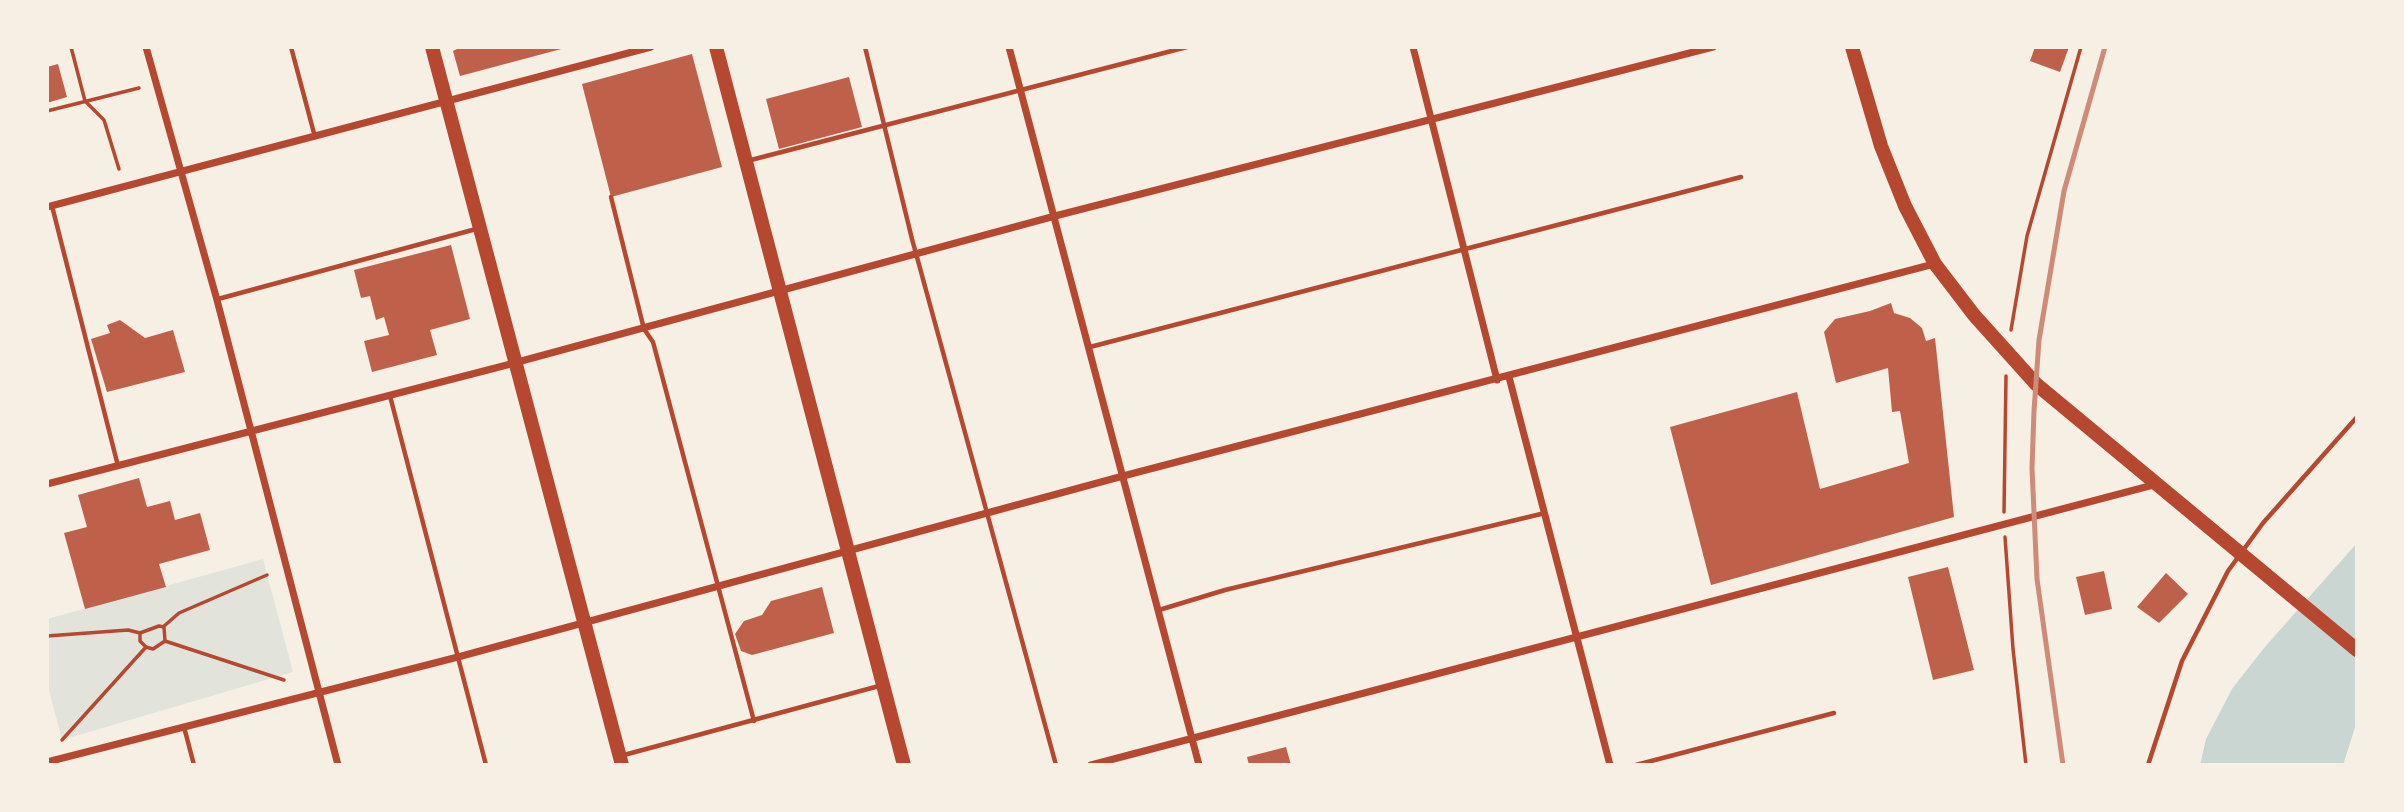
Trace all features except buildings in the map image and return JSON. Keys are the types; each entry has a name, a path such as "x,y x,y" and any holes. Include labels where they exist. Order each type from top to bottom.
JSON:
{"main road":[{"path":"432,47 518,362 621,761"},
{"path":"716,47 904,765"},
{"path":"1852,47 1881,146 1905,206 1935,264 1974,315 2036,384 2357,650"}],"street":[{"path":"146,47 217,299 338,765"},
{"path":"50,206 651,47"},
{"path":"1009,47 1199,765"},
{"path":"1413,47 1497,380"},
{"path":"47,484 644,329 1055,216 1713,47"},
{"path":"47,762 458,657 986,516 1123,476 1935,264"},
{"path":"1509,377 1579,637 1610,765"},
{"path":"1091,765 2158,484"}],"lane":[{"path":"291,47 315,137"},
{"path":"865,47 916,254 1056,765"},
{"path":"745,162 1186,47"},
{"path":"1090,348 1464,252 1741,177"},
{"path":"611,197 644,329 653,342 754,721"},
{"path":"50,206 118,466"},
{"path":"217,299 480,228"},
{"path":"390,396 486,765"},
{"path":"2148,765 2182,660 2211,601 2263,523 2357,417"},
{"path":"1159,610 1225,590 1546,513"},
{"path":"621,761 883,685"},
{"path":"1636,765 1834,713"},
{"path":"183,727 194,765"}],"path":[{"path":"71,47 85,101 104,120 118,169"},
{"path":"2014,306 2027,236 2081,47"},
{"path":"47,111 139,88"},
{"path":"2005,383 2004,525 2012,649 2026,765"},
{"path":"47,636 128,630 140,633 163,627 179,613 267,575"},
{"path":"163,627 166,641"},
{"path":"140,633 140,641 146,647 153,649 166,641 284,680"},
{"path":"62,740 146,647"}],"shaded area":[{"path":"2357,543 2357,721 2343,765 2200,765 2206,739 2232,689 2264,648"},
{"path":"263,559 293,672 62,740 47,683 47,619"}],"railway":[{"path":"2063,765 2037,579 2032,468 2034,411 2039,340 2064,191 2105,47"}]}
